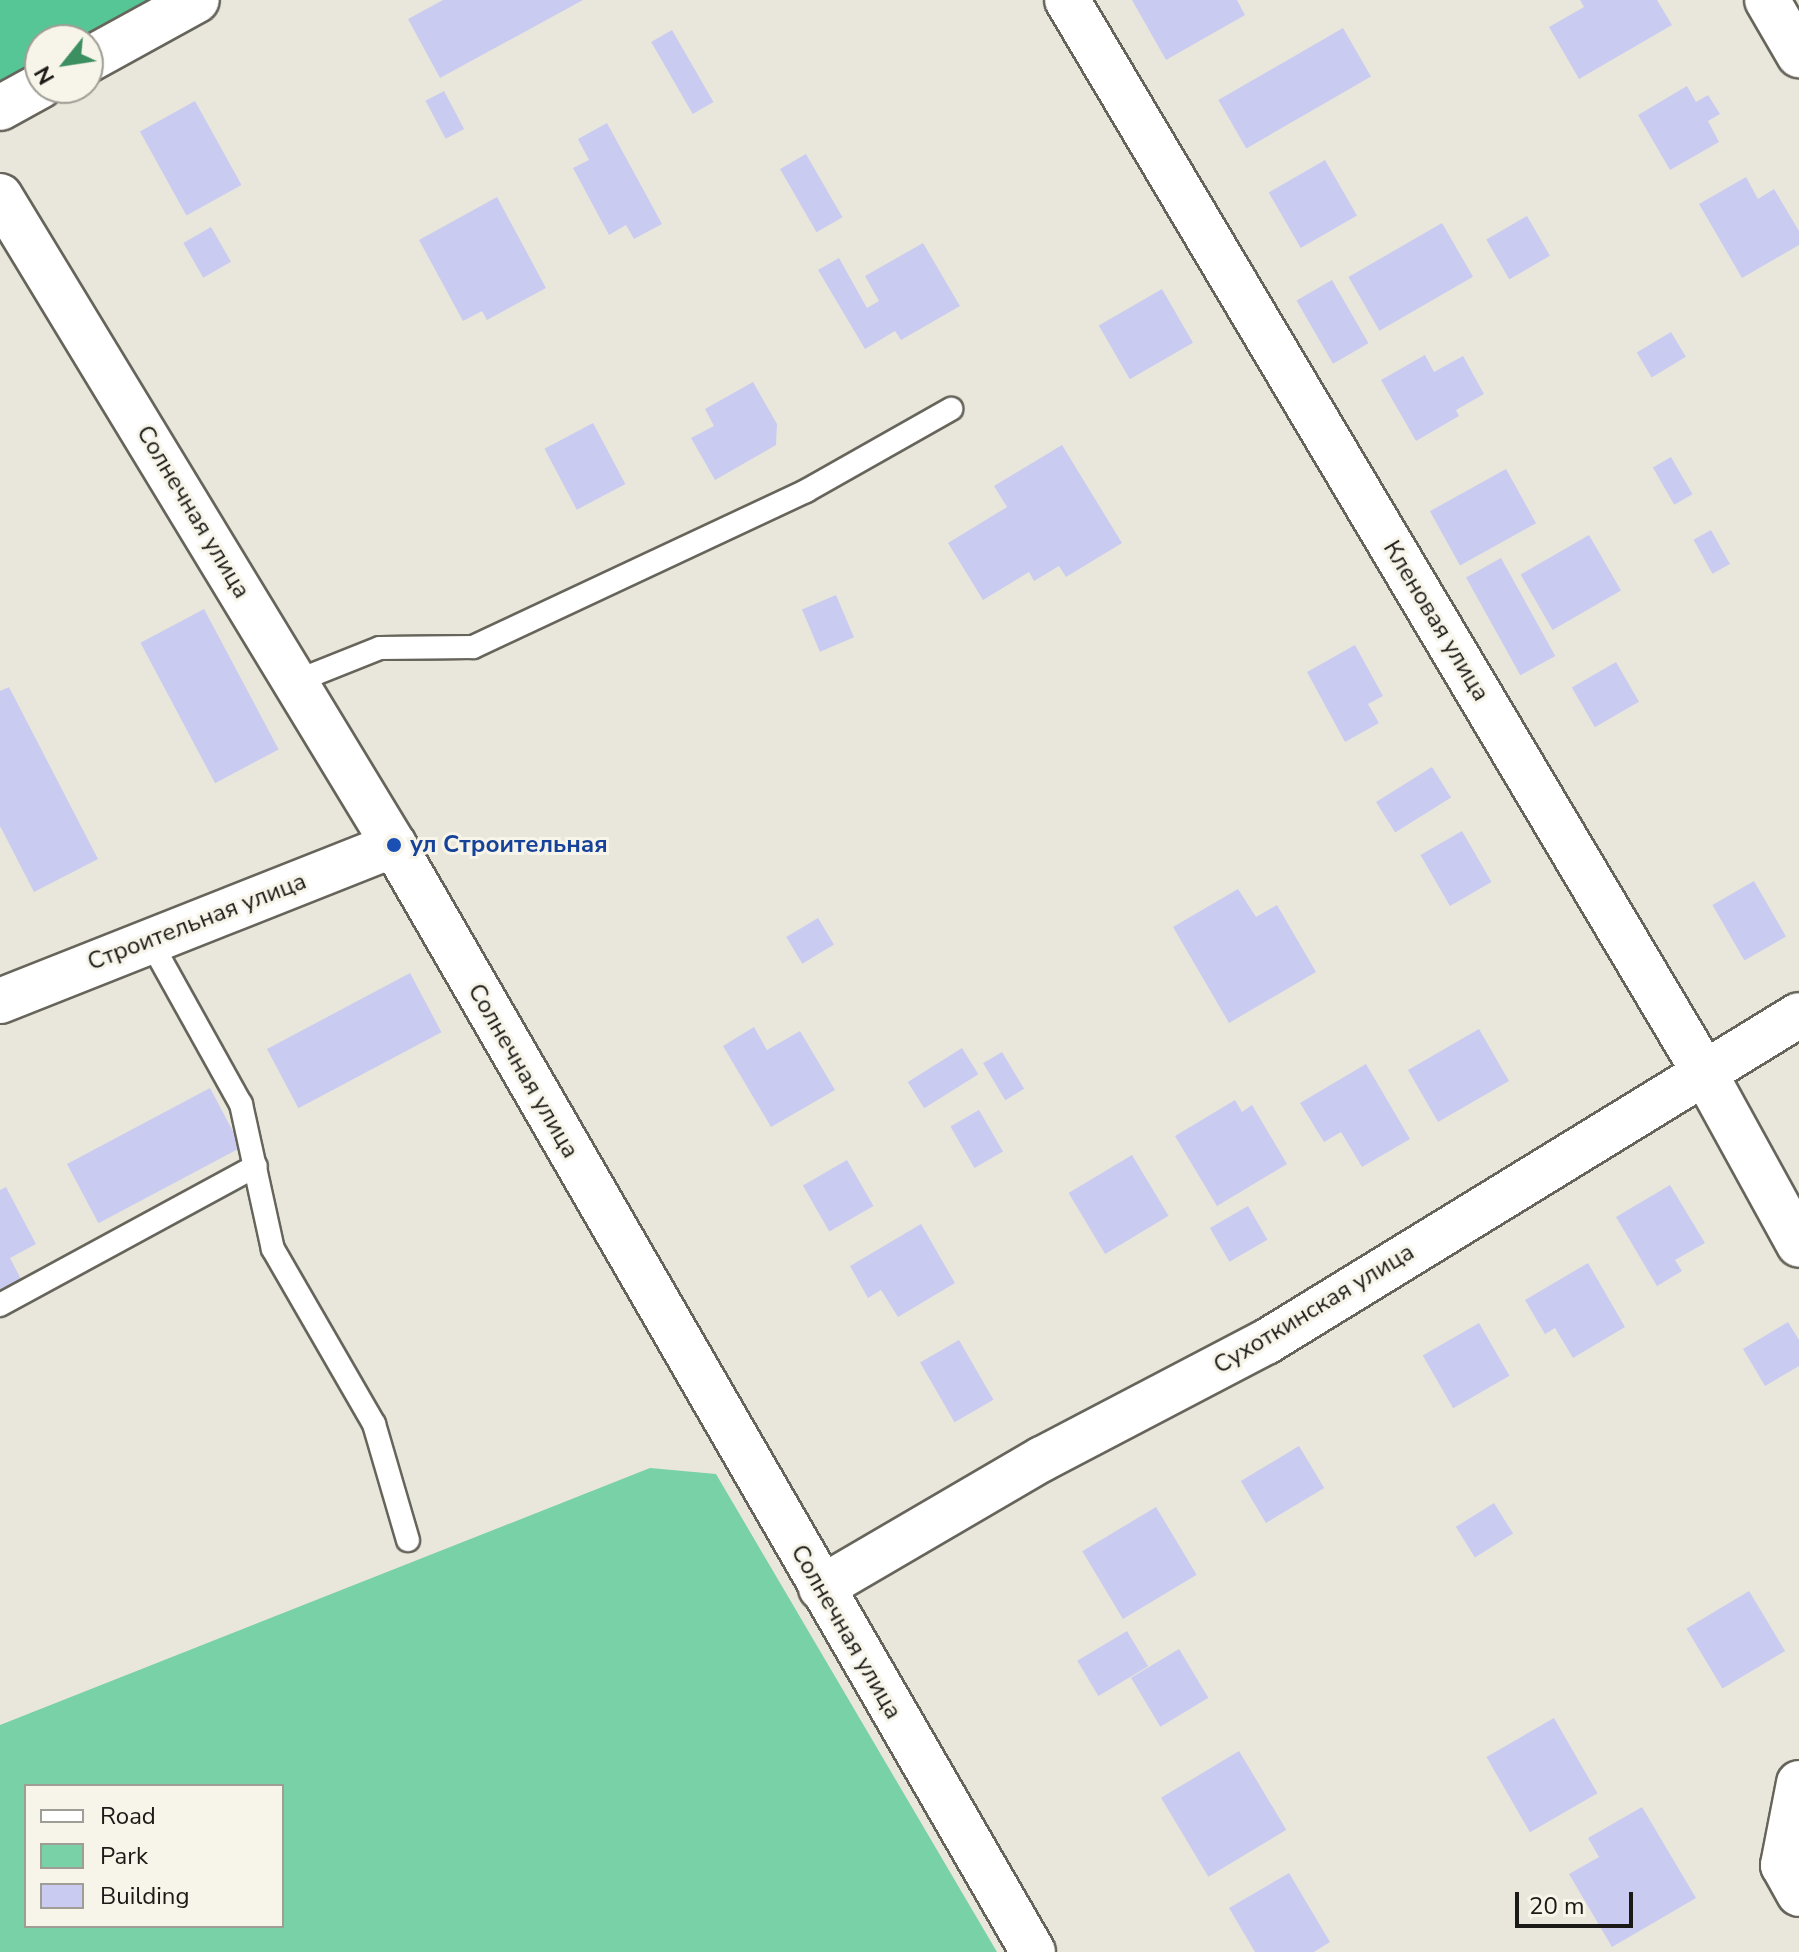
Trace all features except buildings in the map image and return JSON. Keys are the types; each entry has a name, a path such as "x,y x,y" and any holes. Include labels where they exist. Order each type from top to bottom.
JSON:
{"street":[{"path":"104,51 197,0"},
{"name":"Кленовая улица","path":"1067,0 1704,1072 1799,1245"},
{"path":"1767,0 1799,55"},
{"path":"0,108 24,95"},
{"name":"Солнечная улица","path":"0,196 394,845 1033,1952"},
{"name":"Строительная улица","path":"0,1001 149,939 394,845"},
{"name":"Сухоткинская улица","path":"821,1588 1042,1459 1266,1342 1799,1015"},
{"path":"1799,1783 1783,1865 1799,1894"}],"lane":[{"path":"297,681 380,648 473,647 488,641 806,491 951,409"},
{"path":"149,939 241,1104 273,1249 374,1424 408,1540"},
{"path":"0,1305 256,1166"}],"green space":[{"path":"0,0 150,0 104,26 24,24 24,70 0,83"},
{"path":"650,1468 716,1474 997,1952 0,1952 0,1725"}],"place":[{"name":"ул Строительная","path":"394,845"}]}
